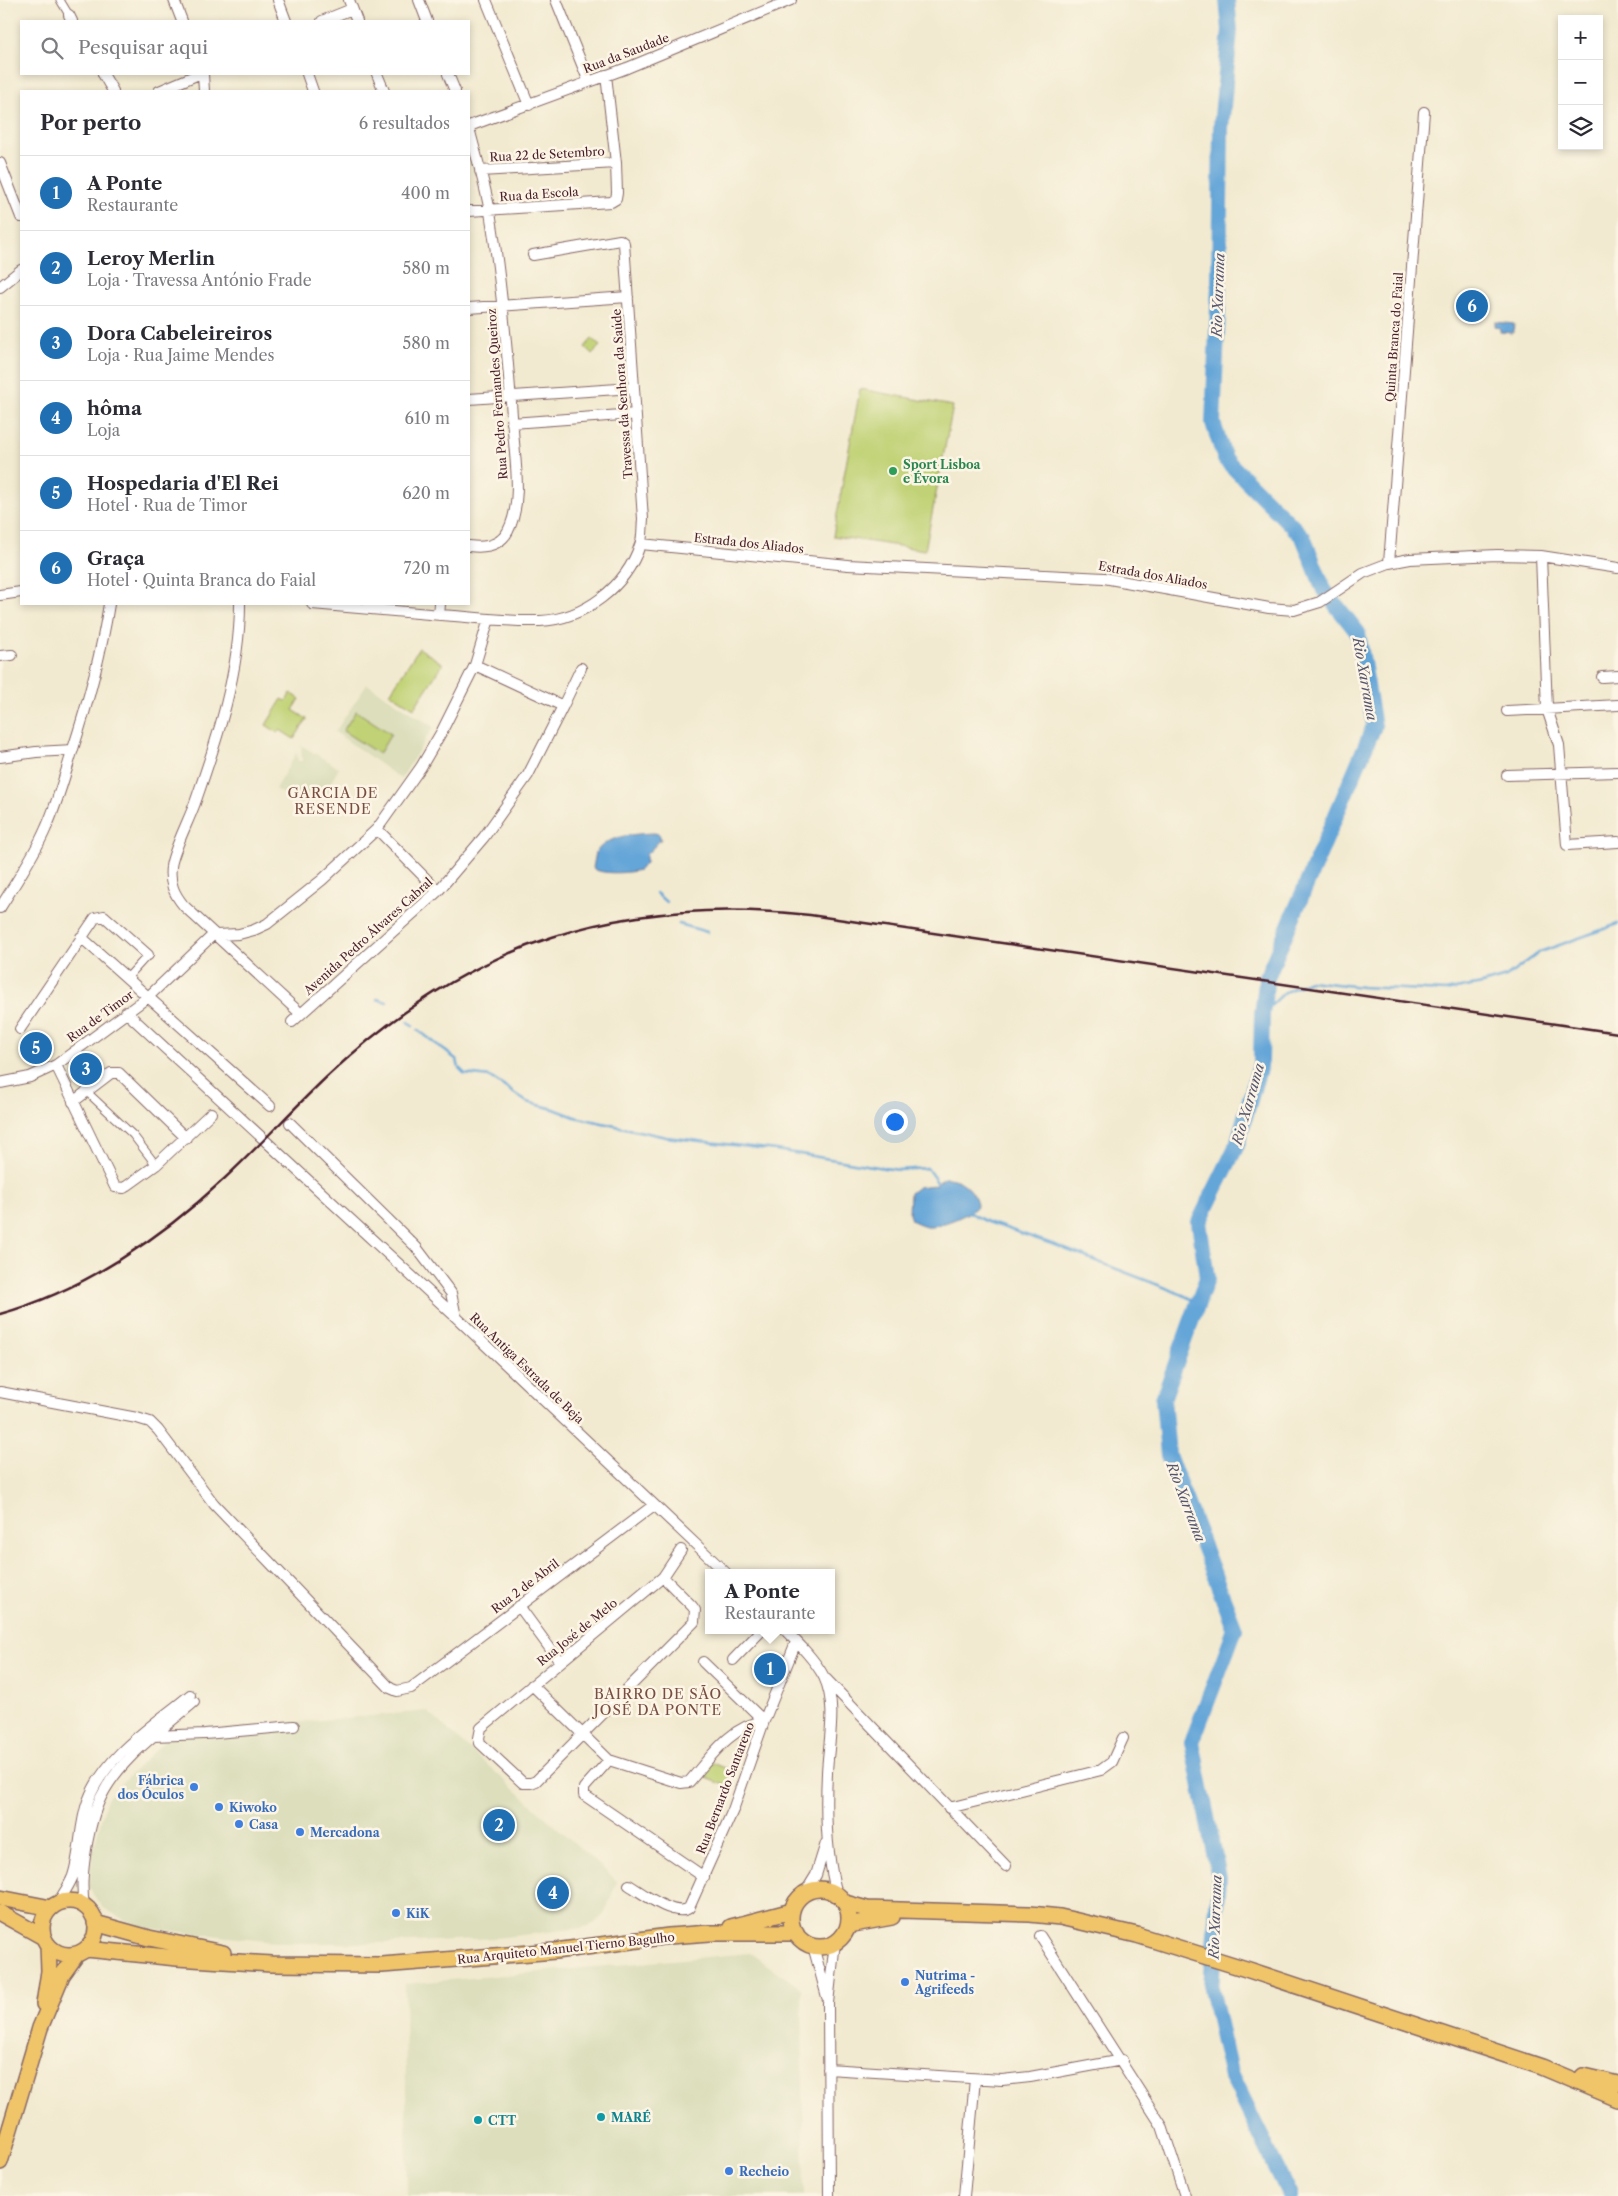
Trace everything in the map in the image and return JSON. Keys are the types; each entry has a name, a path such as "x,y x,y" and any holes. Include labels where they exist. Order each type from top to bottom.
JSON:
{"main road":[{"path":"841,1899 848,1910 848,1924 841,1938 821,1946 813,1946 800,1938 793,1926 792,1911 795,1904 805,1893 822,1889 867,1909 996,1911 1060,1917 1137,1935 1246,1969 1542,2067 1618,2099"},
{"path":"0,1898 55,1905 76,1902 90,1912 95,1924 95,1935 62,1975 40,2028 0,2162"},
{"path":"40,2028 49,1970 42,1921 55,1905"},
{"name":"Rua Arquiteto Manuel Tierno Bagulho","path":"710,1933 792,1911"},
{"path":"848,1924 938,1911"},
{"path":"0,1913 45,1941 61,1954 82,1951"},
{"name":"Rua Arquiteto Manuel Tierno Bagulho","path":"95,1924 149,1938 271,1964"},
{"name":"Rua Arquiteto Manuel Tierno Bagulho","path":"82,1951 271,1964 382,1965 470,1959 710,1933 796,1932"},
{"path":"1542,2067 1618,2084"}],"street":[{"path":"60,0 70,18"},
{"path":"174,0 182,20"},
{"path":"278,0 286,20"},
{"path":"419,0 427,20"},
{"path":"486,0 529,105"},
{"path":"556,0 589,82"},
{"name":"Rua da Saudade","path":"470,127 627,68 771,4 792,0"},
{"path":"324,20 351,4 357,20"},
{"path":"104,75 112,90"},
{"path":"161,90 199,75"},
{"path":"201,75 204,90"},
{"path":"306,75 311,90"},
{"path":"377,75 384,90"},
{"path":"448,75 454,90"},
{"path":"606,75 616,163"},
{"name":"Quinta Branca do Faial","path":"1389,563 1424,112"},
{"name":"Rua Pedro Fernandes Queiroz","path":"470,131 490,210 504,305 516,487 512,522 508,532 495,544 470,546"},
{"path":"0,163 20,214"},
{"name":"Rua 22 de Setembro","path":"480,171 616,163"},
{"name":"Rua da Escola","path":"470,211 611,202 616,199 617,193 616,163"},
{"name":"Travessa da Senhora da Saúde","path":"533,255 620,240 624,243 643,519 641,544"},
{"path":"0,287 20,271"},
{"path":"470,308 628,297"},
{"path":"470,399 633,388"},
{"path":"512,423 635,414"},
{"path":"337,605 439,609 489,619 542,621 568,615 592,605 611,590 629,569 641,544"},
{"name":"Estrada dos Aliados","path":"641,544 848,565 1104,578 1269,608 1294,610 1320,602 1363,573 1389,563 1410,559 1497,554 1541,556 1618,568"},
{"path":"1541,556 1547,709 1559,745 1567,845 1618,842"},
{"path":"0,595 20,592"},
{"path":"0,908 24,871 46,829 90,699 103,646 109,605"},
{"name":"Avenida Pedro Álvares Cabral","path":"240,605 231,684 218,736 187,826 171,864 170,875 176,896 300,1014 438,891 484,837 528,775 581,668"},
{"path":"81,936 148,997 215,935 239,934 267,924 322,880 377,829 425,760 442,731 475,665 489,619"},
{"path":"0,656 12,655"},
{"path":"475,665 563,706"},
{"path":"1602,677 1618,676"},
{"path":"1507,711 1618,705"},
{"path":"0,757 36,752 73,750"},
{"path":"1507,775 1618,772"},
{"path":"377,829 438,891"},
{"path":"20,1029 81,936 95,918 104,916 148,954 127,978"},
{"name":"Rua de Timor","path":"0,1083 30,1077 56,1065 148,997 270,1106"},
{"path":"126,1012 456,1317"},
{"path":"292,1022 300,1014"},
{"path":"56,1065 115,1187 124,1188 156,1166 211,1113"},
{"path":"73,1102 111,1073 119,1073 186,1138"},
{"path":"87,1092 133,1135 156,1166"},
{"name":"Rua Antiga Estrada de Beja","path":"290,1124 416,1247 451,1292 456,1317 722,1569"},
{"name":"Rua 2 de Abril","path":"0,1392 150,1422 214,1504 390,1688 397,1691 411,1688 654,1504"},
{"path":"680,1528 681,1550 703,1551"},
{"name":"Rua José de Melo","path":"581,1735 531,1783 523,1782 480,1743 479,1738 481,1728 663,1576 681,1550"},
{"path":"581,1735 694,1622 695,1610 663,1576"},
{"path":"520,1606 560,1662"},
{"path":"733,1660 758,1634"},
{"path":"789,1634 824,1677 1006,1866"},
{"name":"Rua Bernardo Santareno","path":"629,1886 668,1908 685,1910 692,1902 733,1810 764,1721 796,1642"},
{"path":"703,1662 764,1721"},
{"path":"824,1677 829,1693 831,1712 827,1772 827,1840 830,1871 841,1899"},
{"path":"532,1685 581,1735 609,1760 686,1784 730,1737 747,1725 764,1721"},
{"path":"55,1905 72,1876 88,1800 102,1774 140,1736 192,1698 156,1736 132,1756 110,1782 100,1798 88,1840 82,1878 84,1906"},
{"path":"140,1736 294,1726"},
{"path":"949,1808 1102,1770 1112,1762 1123,1738"},
{"path":"609,1760 584,1788 584,1795 704,1876"},
{"path":"805,1893 816,1875 827,1840"},
{"path":"1040,1936 1122,2060 1162,2126 1186,2196"},
{"path":"829,2196 828,2003 835,1942"},
{"path":"813,1946 828,2003"},
{"path":"828,2068 1002,2080 1030,2077 1122,2060"},
{"path":"964,2196 975,2079"}],"shaded area":[{"path":"367,684 433,727 401,779 335,732"},
{"path":"301,745 339,768 322,798 305,801 301,806 275,789 297,752 298,761 302,761"},
{"path":"427,1711 617,1881 605,1913 594,1924 581,1928 496,1938 392,1943 284,1943 147,1928 124,1920 104,1908 94,1896 89,1886 92,1854 107,1798 172,1733"},
{"path":"750,1953 802,1989 804,2196 407,2196 405,1984"}],"green space":[{"path":"592,339 600,346 592,354 585,347"},
{"name":"Sport Lisboa e Évora","path":"860,389 953,406 925,550 833,536"},
{"path":"419,648 443,664 414,708 390,693"},
{"path":"291,693 300,699 293,710 307,719 294,739 280,730 278,733 266,725 282,699 286,701"},
{"path":"356,711 391,734 379,754 343,731"},
{"path":"710,1762 733,1771 727,1786 704,1777"}],"water":[{"path":"1495,322 1514,324 1513,333 1500,332 1500,328 1495,327"},
{"path":"659,834 661,839 646,855 646,863 639,870 622,873 602,872 593,868 596,852 601,846 622,836"},
{"path":"944,1178 956,1180 966,1186 974,1195 977,1206 962,1216 938,1225 926,1226 911,1220 909,1214 910,1193 918,1187 935,1185"}],"waterway":[{"name":"Rio Xarrama","path":"1227,0 1230,30 1221,128 1219,285 1213,423 1225,459 1303,537 1324,590 1358,633 1374,726 1267,977 1262,1014 1261,1061 1237,1145 1199,1222 1207,1278 1163,1399 1168,1455 1235,1629 1192,1742 1219,1878 1211,1988 1230,2073 1290,2196"},
{"path":"656,893 666,902"},
{"path":"679,924 707,932"},
{"path":"1262,1014 1285,992 1310,981 1362,987 1445,991 1482,984 1506,977 1540,952 1618,924"},
{"path":"377,999 387,1002"},
{"path":"408,1022 413,1026"},
{"path":"418,1030 457,1060 459,1068 465,1074 490,1077 527,1102 575,1117 666,1137 776,1150 899,1170 927,1168 939,1185"},
{"path":"969,1212 985,1221 1052,1244 1189,1298 1195,1304 1196,1309"}],"railway":[{"path":"0,1314 31,1304 61,1291 120,1260 148,1241 200,1201 331,1073 384,1027 439,990 494,960 552,937 612,921 675,913 741,911 810,915 1618,1033"}],"place":[{"name":"Graça","path":"1472,306"},
{"name":"Sport Lisboa e Évora","path":"893,471"},
{"name":"Hospedaria d'El Rei","path":"36,1048"},
{"name":"Dora Cabeleireiros","path":"86,1069"},
{"name":"A Ponte","path":"770,1669"},
{"name":"Fábrica dos Óculos","path":"194,1787"},
{"name":"Kiwoko","path":"219,1807"},
{"name":"Casa","path":"239,1824"},
{"name":"Leroy Merlin","path":"499,1825"},
{"name":"Mercadona","path":"300,1832"},
{"name":"hôma","path":"553,1893"},
{"name":"KiK","path":"396,1913"},
{"name":"Nutrima - Agrifeeds","path":"905,1982"},
{"name":"MARÉ","path":"601,2117"},
{"name":"CTT","path":"478,2120"},
{"name":"Recheio","path":"729,2171"}],"district":[{"name":"GARCIA DE RESENDE","path":"333,802"},
{"name":"BAIRRO DE SÃO JOSÉ DA PONTE","path":"658,1702"}]}
